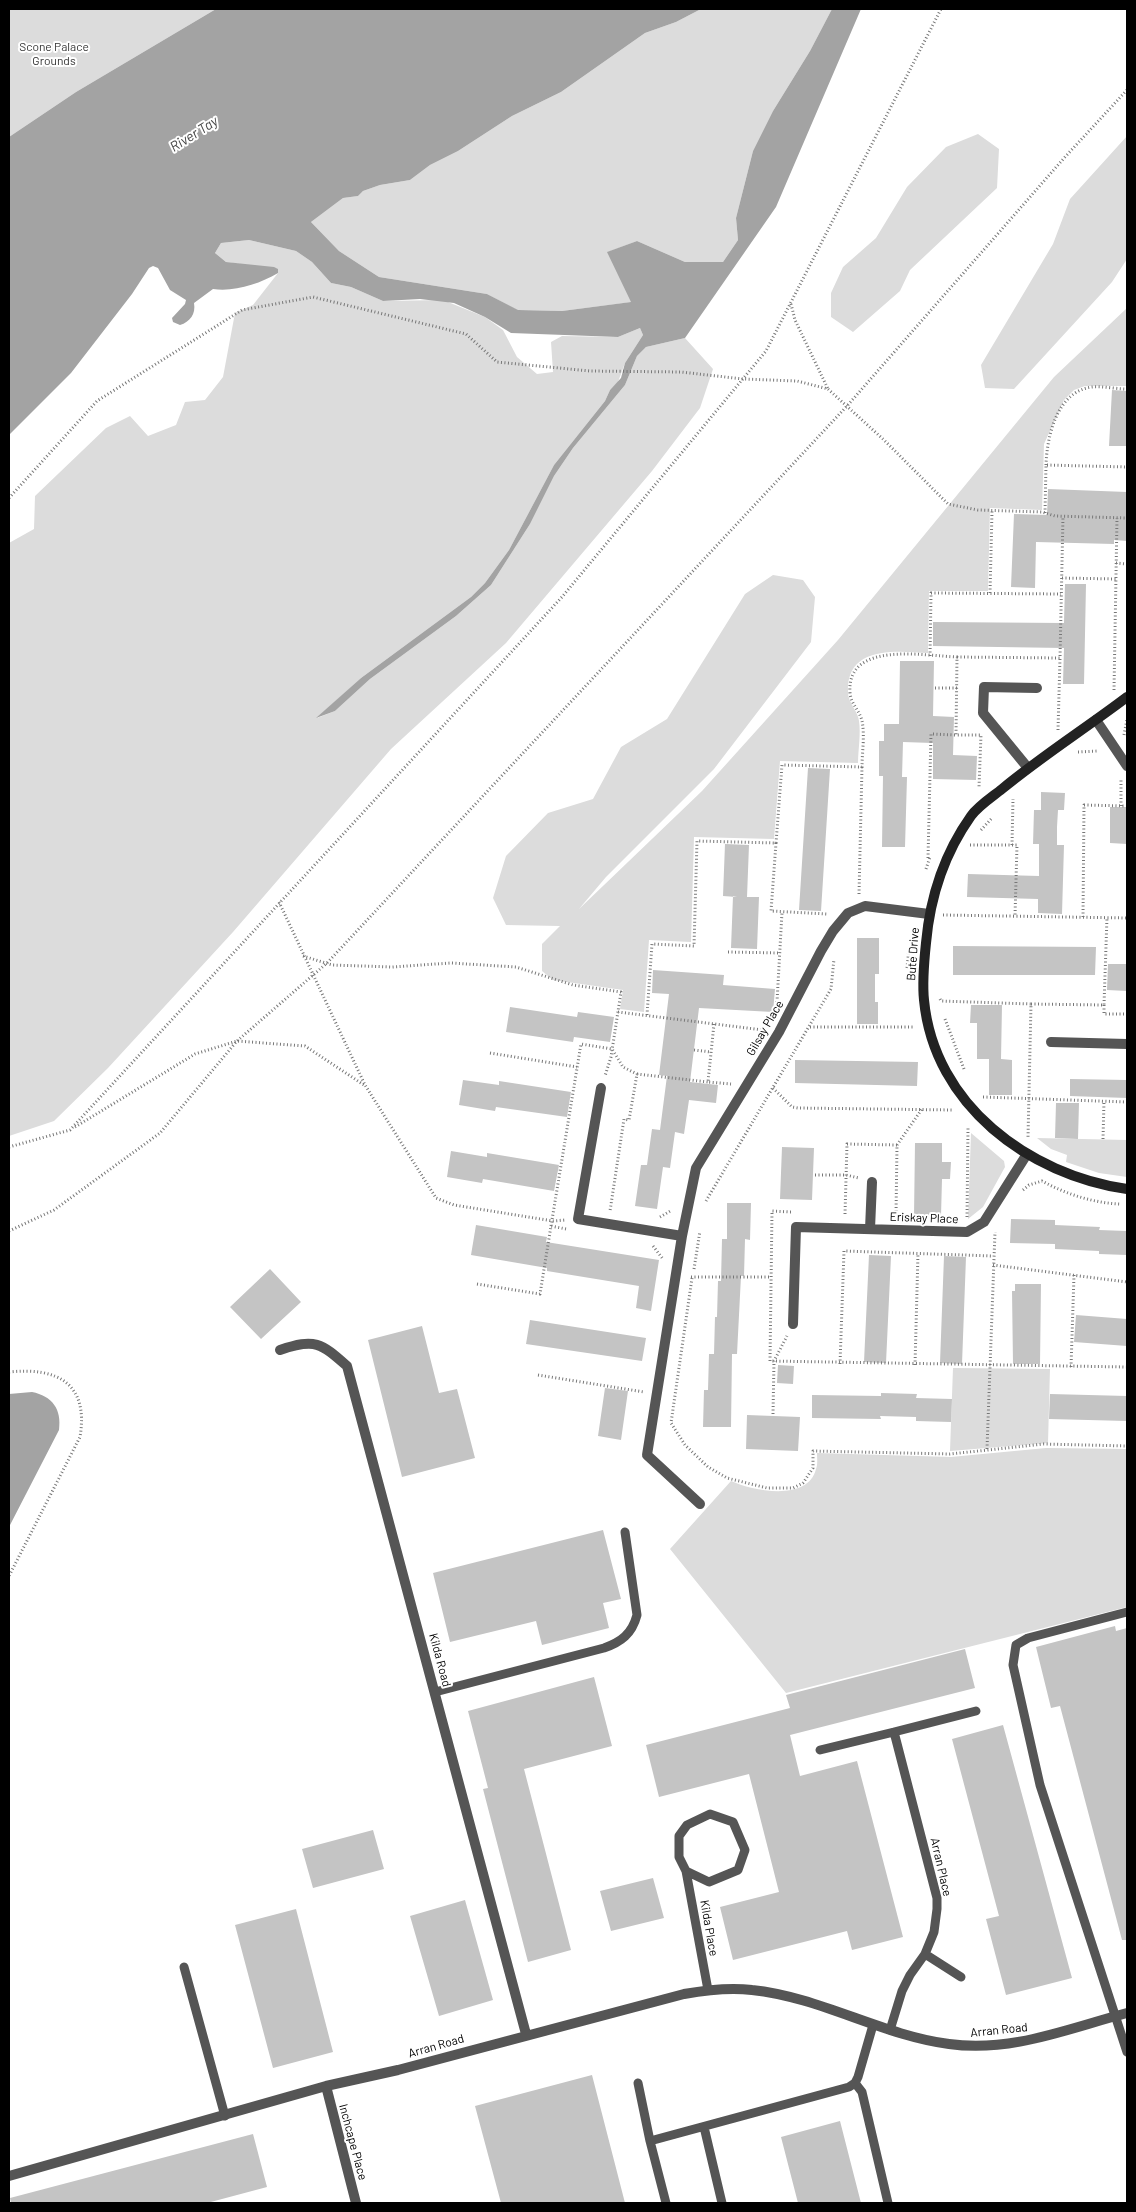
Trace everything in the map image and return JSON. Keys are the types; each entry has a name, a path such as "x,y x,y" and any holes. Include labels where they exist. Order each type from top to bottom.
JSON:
{"street":[{"path":"1028,768 983,712 984,687 1038,688"},
{"name":"Bute Drive","path":"1127,697 1028,768 972,814 953,845 937,884 928,914 923,974 924,1002 936,1049 949,1077 973,1111 993,1131 1027,1154 1072,1175 1102,1185 1127,1189"},
{"path":"1096,720 1127,766"},
{"name":"Gilsay Place","path":"700,1504 647,1455 682,1236 696,1168 780,1032 821,951 833,931 848,913 866,906 928,914"},
{"path":"1051,1042 1127,1044"},
{"path":"601,1088 578,1219 682,1236"},
{"name":"Eriskay Place","path":"793,1324 796,1227 967,1232 984,1222 1027,1154"},
{"path":"870,1229 872,1182"},
{"name":"Kilda Road","path":"280,1350 301,1343 324,1346 347,1366 526,2034"},
{"name":"Arran Road","path":"9,2176 326,2086 398,2070 526,2034 684,1994 708,1990 751,1990 770,1993 929,2041 978,2046 1029,2040 1122,2014"},
{"name":"Inchcape Place","path":"326,2086 356,2203"}],"lane":[{"path":"435,1692 604,1648 626,1637 634,1626 637,1615 625,1532"},
{"path":"1127,1612 1028,1638 1016,1644 1013,1653 1014,1666 1040,1785 1122,2014 1127,2052"},
{"path":"820,1750 976,1711"},
{"name":"Arran Place","path":"890,2030 902,1991 910,1975 925,1954 936,1926 937,1898 894,1732"},
{"name":"Kilda Place","path":"686,1871 709,1882 738,1870 746,1850 732,1822 710,1814 687,1825 680,1836 679,1858 686,1871 708,1990"},
{"path":"925,1954 961,1977"},
{"path":"184,1967 225,2116"},
{"path":"650,2141 849,2087 855,2083 873,2025"},
{"path":"638,2083 666,2203"},
{"path":"855,2083 862,2092 888,2203"},
{"path":"704,2127 722,2203"}],"path":[{"path":"70,1130 278,902 562,598 766,351 941,9"},
{"path":"9,1231 54,1210 160,1133 237,1040 327,964 847,406 1065,157 1127,90"},
{"path":"9,498 97,401 242,310 313,297 466,334 497,362 590,371 682,372 743,379 797,381 828,389"},
{"path":"791,303 796,320 828,389 948,504 960,508 992,511 1127,518"},
{"path":"1045,513 1046,448 1052,428 1069,397 1093,387 1127,389"},
{"path":"1046,465 1127,467"},
{"path":"990,593 992,511"},
{"path":"1058,730 1063,516"},
{"path":"1106,696 1114,691 1117,518"},
{"path":"1116,563 1127,564"},
{"path":"1061,578 1116,579"},
{"path":"930,656 931,593 1061,594"},
{"path":"859,896 862,722 850,692 853,675 872,657 900,654 1060,658"},
{"path":"956,735 957,656"},
{"path":"935,688 957,688"},
{"path":"1127,719 1124,736 1127,744"},
{"path":"1052,734 1066,724"},
{"path":"928,860 930,734 981,735 979,788 974,793"},
{"path":"1073,753 1091,750 1102,753"},
{"path":"833,915 771,912 782,765 862,767"},
{"path":"1121,776 1121,806"},
{"path":"1008,803 1020,793"},
{"path":"1012,845 1013,799"},
{"path":"1083,917 1084,805 1127,806"},
{"path":"980,832 996,814"},
{"path":"965,854 975,838"},
{"path":"647,1015 652,944 694,946 697,840 776,843"},
{"path":"970,845 1017,845 1015,916"},
{"path":"927,875 925,865 934,848"},
{"path":"853,898 864,895"},
{"path":"278,902 364,1085 436,1198 454,1205 552,1221 578,1219"},
{"path":"941,921 944,908"},
{"path":"777,1008 782,912"},
{"path":"928,914 1127,918"},
{"path":"1107,917 1104,1014 1127,1014"},
{"path":"907,972 907,954 912,940"},
{"path":"728,952 780,953"},
{"path":"705,1202 832,989 835,954"},
{"path":"302,956 327,964 392,967 451,963 516,967 573,985 621,992 612,1049 601,1088"},
{"path":"940,994 956,1054 969,1077"},
{"path":"941,1002 1104,1006"},
{"path":"1031,1004 1027,1135 1031,1139"},
{"path":"618,1012 780,1032"},
{"path":"914,1021 918,1033"},
{"path":"708,1082 714,1024"},
{"path":"810,1027 916,1027"},
{"path":"9,1147 70,1130 195,1054 237,1040 305,1046 364,1085"},
{"path":"477,1284 540,1294 581,1044 612,1049 623,1067 637,1074 732,1084 728,1092"},
{"path":"694,1050 711,1052"},
{"path":"490,1053 577,1068"},
{"path":"617,1214 609,1209 624,1119 629,1120 637,1074"},
{"path":"773,1088 792,1107 798,1108 923,1108 954,1110"},
{"path":"979,1092 982,1096 1127,1102"},
{"path":"1103,1139 1104,1101"},
{"path":"951,1106 959,1116"},
{"path":"897,1145 923,1108"},
{"path":"964,1122 975,1134"},
{"path":"814,1175 846,1175 872,1182"},
{"path":"1017,1195 1029,1185 1042,1181 1056,1189 1093,1201 1127,1205"},
{"path":"655,1218 667,1214 674,1205"},
{"path":"702,1221 671,1423 685,1445 714,1471 727,1478 746,1485 767,1488 793,1488 808,1478 813,1468 813,1451 950,1454 1044,1444 1127,1446"},
{"path":"552,1226 570,1229"},
{"path":"987,1449 995,1228"},
{"path":"649,1244 658,1250 664,1265"},
{"path":"840,1364 844,1251 993,1256"},
{"path":"914,1365 918,1254"},
{"path":"994,1265 1127,1282"},
{"path":"676,1275 692,1278 770,1278"},
{"path":"1071,1367 1074,1275"},
{"path":"773,1414 772,1361 793,1324"},
{"path":"772,1361 989,1367 1127,1367"},
{"path":"9,1372 33,1369 53,1374 76,1392 84,1417 80,1437 9,1576"},
{"path":"538,1375 645,1392"},
{"path":"643,1401 646,1383"}],"green space":[{"name":"Scone Palace Grounds","path":"9,9 216,9 76,92 9,137"},
{"path":"701,9 832,9 810,51 773,111 753,151 736,218 738,240 723,262 685,262 637,241 608,252 632,302 562,311 517,310 487,294 379,277 339,251 311,222 343,198 358,196 363,191 380,185 410,180 430,165 458,151 512,116 561,92 645,33 676,22"},
{"path":"978,134 999,149 997,188 910,270 900,291 853,332 831,317 831,293 843,267 876,238 907,187 946,147"},
{"path":"1127,136 1127,259 1112,282 1014,389 985,388 981,365 1053,244 1070,199"},
{"path":"249,240 296,251 312,262 331,283 351,287 383,301 443,300 485,317 503,330 517,357 537,374 553,372 551,342 562,336 618,337 640,328 643,335 625,363 618,382 610,390 605,401 554,465 509,550 485,583 471,597 361,678 317,718 335,711 370,679 456,616 491,585 530,524 554,476 573,448 625,385 637,356 646,347 685,338 713,369 700,408 652,471 506,643 391,749 233,932 108,1068 54,1121 9,1136 9,543 34,529 35,496 106,428 130,416 148,436 176,425 185,402 205,400 223,377 235,313 253,305 278,273 278,269 226,262 215,253 221,243"},
{"path":"1127,308 1127,386 1085,386 1074,390 1064,400 1044,444 1042,510 990,508 988,591 929,591 928,653 889,652 876,654 864,658 855,666 850,677 848,692 859,721 858,763 780,761 774,839 694,837 691,942 649,940 644,1012 620,1009 623,990 553,980 542,971 542,944 560,926 506,925 493,898 506,856 548,813 593,799 621,747 667,719 745,594 773,575 803,580 815,597 811,642 714,769 606,877 579,909 702,791 838,640 1054,377"},
{"path":"971,1133 1004,1161 1005,1167 983,1207 968,1219"},
{"path":"1037,1138 1127,1140 1127,1177 1099,1173 1066,1162 1067,1155 1051,1149"},
{"path":"953,1368 1050,1369 1048,1443 950,1451"},
{"path":"1046,1448 1127,1449 1127,1607 786,1693 670,1549 731,1481 765,1490 791,1490 802,1486 811,1479 817,1467 817,1453 951,1457"}],"water":[{"name":"River Tay","path":"216,9 701,9 676,22 645,33 561,92 512,116 458,151 430,165 410,180 380,185 363,191 358,196 343,198 311,222 339,251 379,277 487,294 518,310 562,311 631,302 607,252 637,241 685,262 723,262 738,240 736,218 753,151 773,111 810,51 832,9 861,9 776,207 685,338 646,347 637,356 625,385 573,448 554,476 530,524 491,585 456,616 370,679 335,711 316,718 361,678 471,597 485,583 509,550 554,465 621,378 625,363 643,335 640,328 618,337 511,333 485,317 454,303 420,299 383,301 351,287 331,283 312,262 296,251 249,240 221,243 215,253 226,262 274,267 278,269 278,273 263,281 247,286 221,290 213,289 194,303 192,317 180,325 173,322 172,318 185,304 186,300 170,290 158,268 153,266 149,268 132,294 71,373 9,435 9,137 76,92"},
{"path":"32,1392 45,1397 54,1405 59,1416 59,1430 9,1527 9,1394"}],"building":[{"path":"1112,390 1127,391 1127,446 1109,446"},
{"path":"1048,489 1127,492 1127,541 1114,540 1114,544 1036,542 1035,588 1011,587 1014,514 1047,515"},
{"path":"1065,584 1086,584 1084,684 1063,684 1064,648 933,646 933,622 1064,623"},
{"path":"900,661 934,661 933,716 954,717 953,755 977,756 976,780 933,779 933,743 903,742 902,777 907,777 905,847 882,847 883,776 879,776 879,741 884,741 884,724 899,724"},
{"path":"808,768 830,769 821,911 799,910"},
{"path":"1041,792 1065,793 1064,810 1058,810 1057,827 1057,845 1064,845 1062,914 1038,913 1038,899 967,897 968,874 1039,876 1039,844 1033,844 1034,810 1041,810"},
{"path":"1110,807 1127,807 1127,844 1110,843"},
{"path":"725,844 749,845 747,897 759,897 757,949 731,948 733,897 723,896"},
{"path":"857,938 879,938 879,974 875,974 875,1002 878,1002 878,1024 857,1024"},
{"path":"953,946 1096,947 1095,975 953,975"},
{"path":"1108,964 1127,964 1127,991 1107,990"},
{"path":"653,970 724,975 723,985 775,989 773,1012 699,1008 690,1082 718,1085 716,1103 689,1100 684,1134 675,1132 670,1168 663,1167 657,1209 635,1206 641,1165 647,1165 652,1129 660,1130 667,1076 659,1075 669,994 652,993"},
{"path":"971,1005 1002,1005 1001,1059 1012,1060 1012,1095 989,1095 989,1059 977,1059 977,1023 970,1023"},
{"path":"510,1007 577,1017 578,1012 614,1017 610,1042 574,1037 573,1042 506,1032"},
{"path":"795,1060 918,1062 917,1086 795,1083"},
{"path":"1070,1079 1127,1080 1127,1098 1070,1096"},
{"path":"463,1080 499,1085 499,1081 571,1092 567,1117 496,1107 495,1111 459,1105"},
{"path":"1056,1103 1079,1103 1078,1139 1055,1138"},
{"path":"915,1143 942,1143 942,1162 951,1162 950,1179 942,1179 941,1216 914,1216"},
{"path":"782,1147 814,1148 812,1200 780,1199"},
{"path":"451,1151 487,1157 487,1153 559,1165 554,1191 483,1179 482,1183 447,1177"},
{"path":"727,1203 751,1203 750,1240 745,1239 744,1276 741,1276 737,1354 732,1354 731,1427 703,1427 704,1390 708,1390 709,1354 714,1354 718,1281 721,1281 722,1239 727,1239"},
{"path":"1011,1219 1055,1220 1055,1225 1100,1227 1099,1230 1127,1231 1127,1255 1099,1254 1099,1251 1055,1249 1055,1244 1010,1243"},
{"path":"476,1225 547,1237 546,1242 659,1260 651,1311 636,1308 639,1286 547,1271 547,1268 471,1255"},
{"path":"869,1255 891,1256 886,1363 864,1362"},
{"path":"944,1256 966,1257 962,1364 940,1363"},
{"path":"270,1269 301,1302 261,1339 230,1307"},
{"path":"1015,1284 1041,1284 1040,1364 1013,1364 1012,1291 1015,1291"},
{"path":"1076,1315 1127,1319 1127,1346 1074,1342"},
{"path":"530,1320 646,1338 642,1361 526,1344"},
{"path":"422,1326 439,1393 457,1389 475,1458 402,1477 368,1340"},
{"path":"778,1365 794,1366 793,1384 777,1383"},
{"path":"605,1388 628,1391 621,1440 598,1436"},
{"path":"881,1393 917,1394 916,1398 952,1399 951,1422 916,1421 916,1417 880,1416 881,1419 812,1418 812,1395 881,1396"},
{"path":"1050,1394 1127,1396 1127,1421 1049,1419"},
{"path":"747,1415 800,1417 798,1451 746,1449"},
{"path":"603,1530 621,1599 603,1603 609,1628 542,1645 536,1621 450,1642 433,1573"},
{"path":"1115,1626 1116,1631 1127,1628 1127,1940 1122,1940 1060,1706 1051,1708 1036,1647"},
{"path":"965,1649 975,1688 790,1735 800,1776 857,1761 903,1937 852,1950 847,1931 733,1960 720,1907 779,1892 749,1774 659,1797 646,1745 790,1708 786,1695"},
{"path":"594,1677 612,1746 524,1769 571,1950 528,1962 483,1789 488,1788 468,1711"},
{"path":"1003,1725 1072,1978 1006,1995 986,1919 999,1916 952,1739"},
{"path":"373,1830 384,1869 313,1888 302,1849"},
{"path":"653,1878 664,1918 611,1931 600,1891"},
{"path":"465,1900 493,2000 439,2016 410,1916"},
{"path":"296,1909 333,2052 273,2068 235,1925"},
{"path":"592,2075 625,2203 501,2203 475,2106"},
{"path":"840,2121 861,2203 798,2203 781,2137"},
{"path":"253,2134 267,2187 207,2203 11,2203 10,2198"}]}
